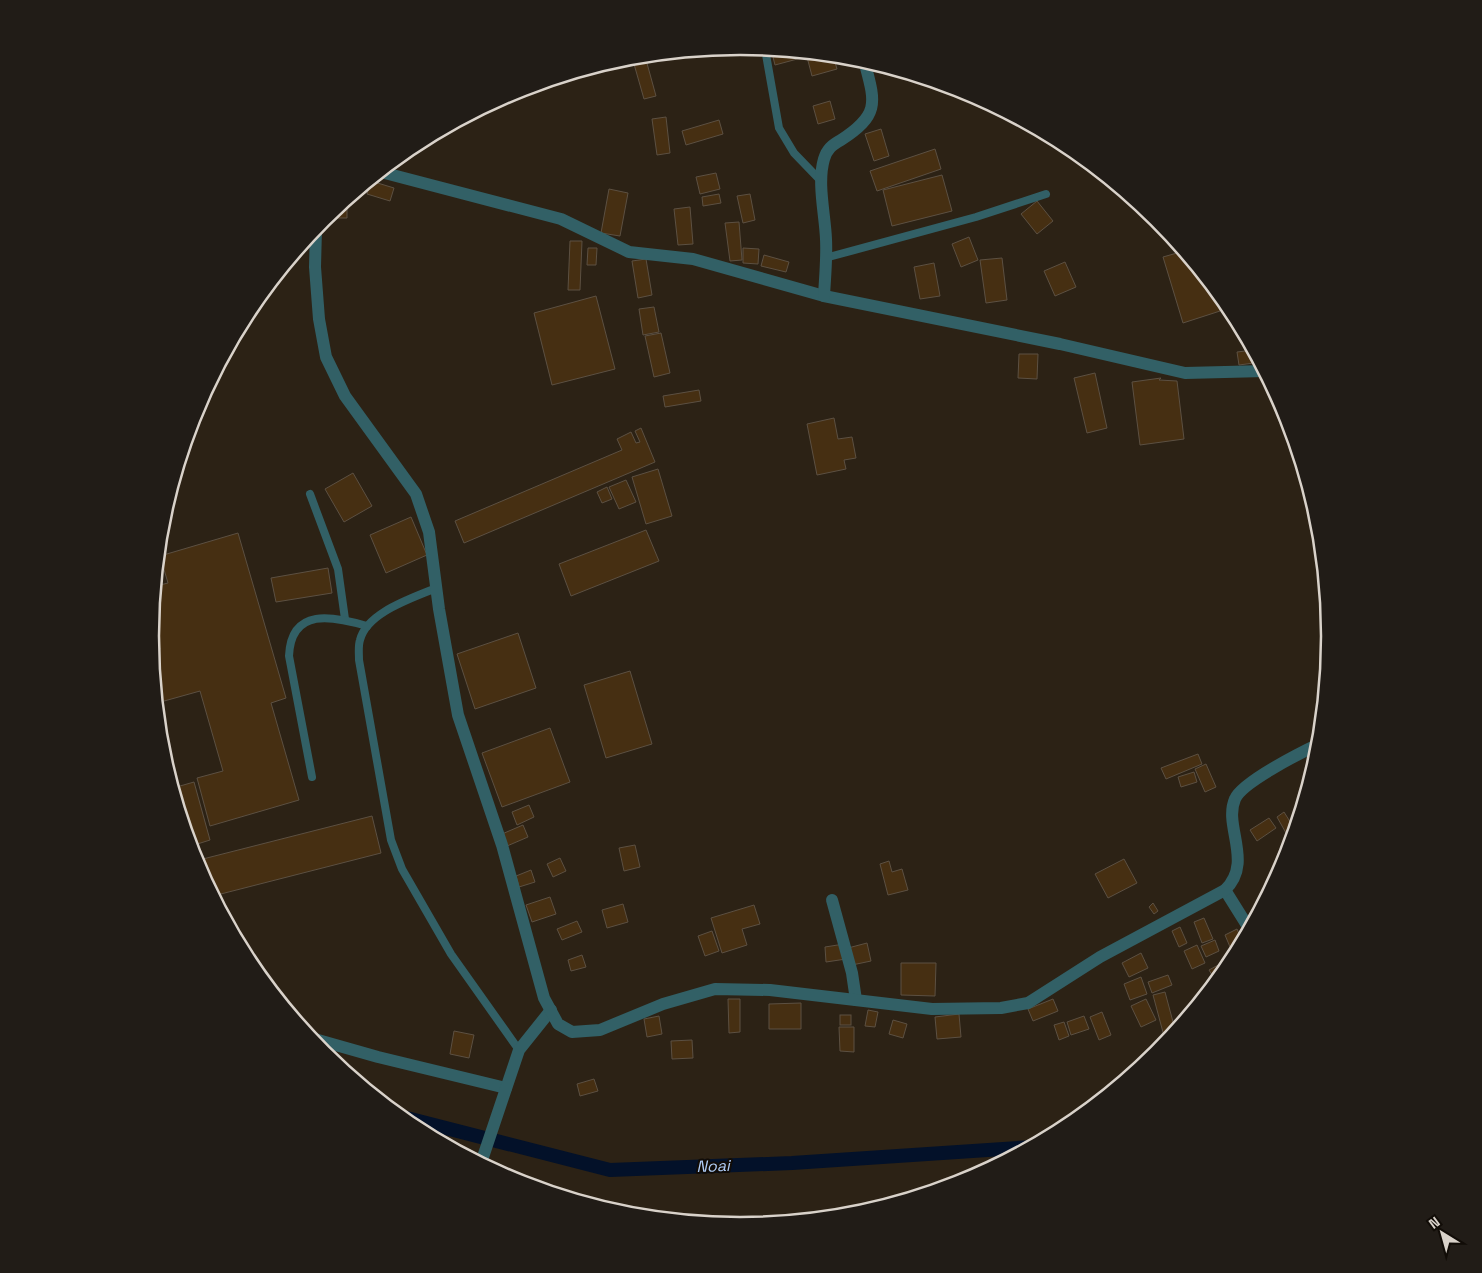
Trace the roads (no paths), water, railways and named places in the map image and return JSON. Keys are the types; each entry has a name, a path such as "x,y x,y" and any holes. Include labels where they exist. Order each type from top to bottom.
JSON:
{"street":[{"path":"824,296 826,258 824,160 829,147 862,126 871,113 872,89 866,69"},
{"path":"388,174 561,219 630,252 693,259 824,296 1060,344 1185,373 1259,371"},
{"path":"316,240 316,284 326,356 345,396 416,494 429,532 436,588 458,715 502,845 544,998 558,1024 572,1032 600,1030 663,1004 715,989 770,990 932,1009 1001,1008 1028,1003 1100,957 1225,890 1236,875 1238,864 1233,807 1238,793 1298,754 1311,748"},
{"path":"1225,890 1246,924"},
{"path":"832,900 852,974 856,1000"},
{"path":"483,1157 520,1050 551,1010"},
{"path":"324,1042 378,1057 506,1088"}],"lane":[{"path":"767,56 779,128 794,153 823,182"},
{"path":"826,258 976,217 1046,194"},
{"path":"310,494 338,569 345,619"},
{"path":"436,588 398,603 367,626 360,638 359,660 391,840 409,883 451,954 520,1050"},
{"path":"312,778 289,656 289,642 294,631 302,624 325,618 345,619 367,626"}],"waterway":[{"name":"Noai","path":"420,1121 610,1170 792,1163 1017,1148"}]}
